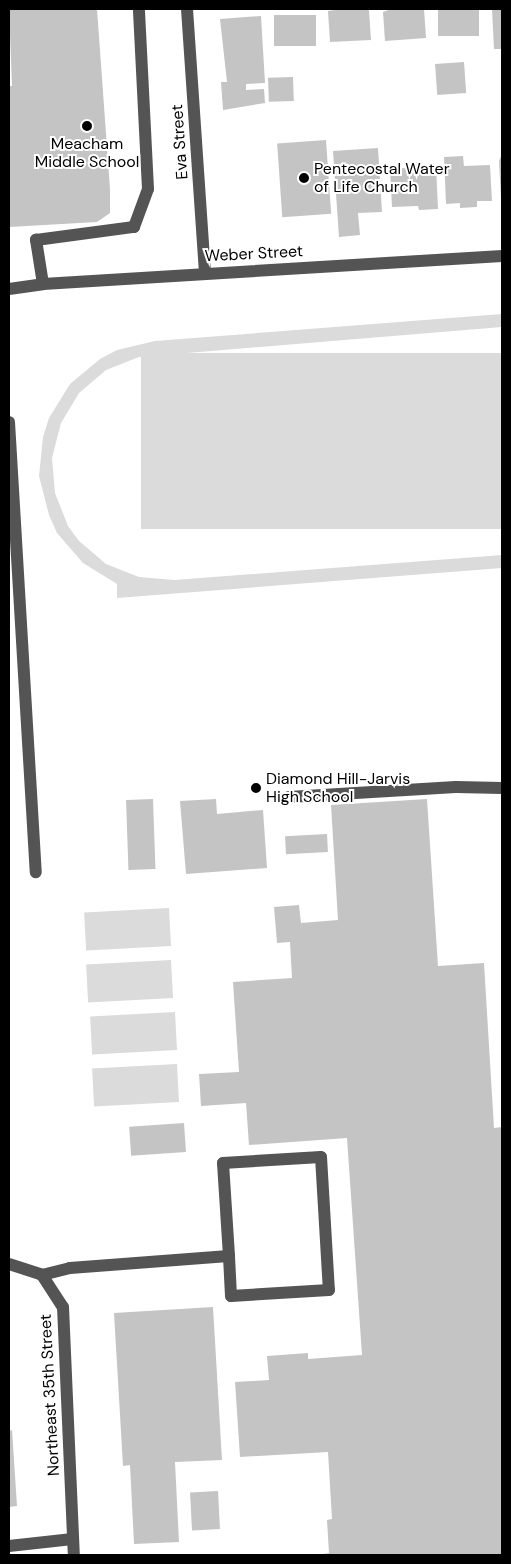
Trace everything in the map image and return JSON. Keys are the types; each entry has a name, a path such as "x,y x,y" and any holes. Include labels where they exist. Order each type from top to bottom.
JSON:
{"street":[{"path":"43,284 36,240 134,228 148,189 138,9"},
{"name":"Eva Street","path":"187,9 206,273"},
{"name":"Weber Street","path":"9,289 43,284 206,273 502,256"},
{"path":"9,422 36,872"},
{"path":"288,797 456,787 502,788"},
{"path":"321,1157 329,1290 231,1296 229,1256 223,1163 321,1157"},
{"path":"9,1264 42,1276 70,1268 229,1256"},
{"name":"Northeast 35th Street","path":"42,1276 63,1307 74,1555"},
{"path":"9,1546 73,1539"}],"shaded area":[{"path":"502,314 502,327 139,357 106,370 79,393 61,423 52,458 55,493 68,526 79,541 106,564 139,577 174,580 502,555 502,568 117,598 117,584 83,563 57,533 49,515 39,476 43,437 49,418 70,384 100,359 117,350 155,341"},
{"path":"141,353 502,353 502,529 141,529"},
{"path":"169,908 171,946 86,950 84,912"},
{"path":"171,960 173,998 88,1002 86,964"},
{"path":"175,1012 177,1050 92,1054 90,1016"},
{"path":"177,1064 179,1102 94,1106 92,1068"}],"building":[{"path":"9,9 97,9 110,189 110,213 97,222 9,227 9,86 12,86"},
{"path":"343,9 369,10 371,40 330,42 328,11"},
{"path":"391,9 424,9 426,38 385,41 383,12"},
{"path":"438,9 479,9 479,36 438,36"},
{"path":"492,9 502,9 502,49 494,49"},
{"path":"274,15 316,15 316,46 274,46"},
{"path":"261,16 265,83 246,84 246,90 264,89 265,103 223,110 221,82 227,82 220,19"},
{"path":"464,62 466,93 437,95 435,64"},
{"path":"293,77 294,101 269,102 268,78"},
{"name":"Pentecostal Water of Life Church","path":"326,140 331,214 282,217 277,143"},
{"path":"378,148 382,212 358,213 360,235 339,237 333,151"},
{"path":"502,154 502,198 501,198 499,161"},
{"path":"463,156 464,166 490,165 492,201 477,201 477,207 460,208 460,203 446,204 444,157"},
{"path":"436,166 438,209 419,210 418,206 392,207 390,169"},
{"path":"153,799 155,869 128,870 126,800"},
{"path":"216,799 217,814 263,810 267,868 186,874 180,801"},
{"path":"427,799 438,966 484,963 494,1128 502,1127 502,1555 317,1555 329,1553 327,1520 332,1519 328,1452 240,1457 235,1382 269,1380 267,1356 308,1353 308,1359 362,1355 347,1138 249,1145 246,1103 201,1106 199,1074 239,1072 233,982 292,978 290,942 277,943 274,907 299,905 301,923 338,920 331,805"},
{"path":"327,834 328,852 286,854 285,836"},
{"path":"184,1123 186,1152 131,1156 129,1127"},
{"path":"213,1307 222,1460 175,1462 179,1542 134,1544 130,1465 123,1466 114,1313"},
{"path":"12,1430 17,1506 9,1507 9,1431"},
{"path":"218,1491 220,1529 192,1530 190,1492"}],"place":[{"name":"Meacham Middle School","path":"87,126"},
{"name":"Pentecostal Water of Life Church","path":"304,178"},
{"name":"Diamond Hill-Jarvis High School","path":"256,788"}]}
